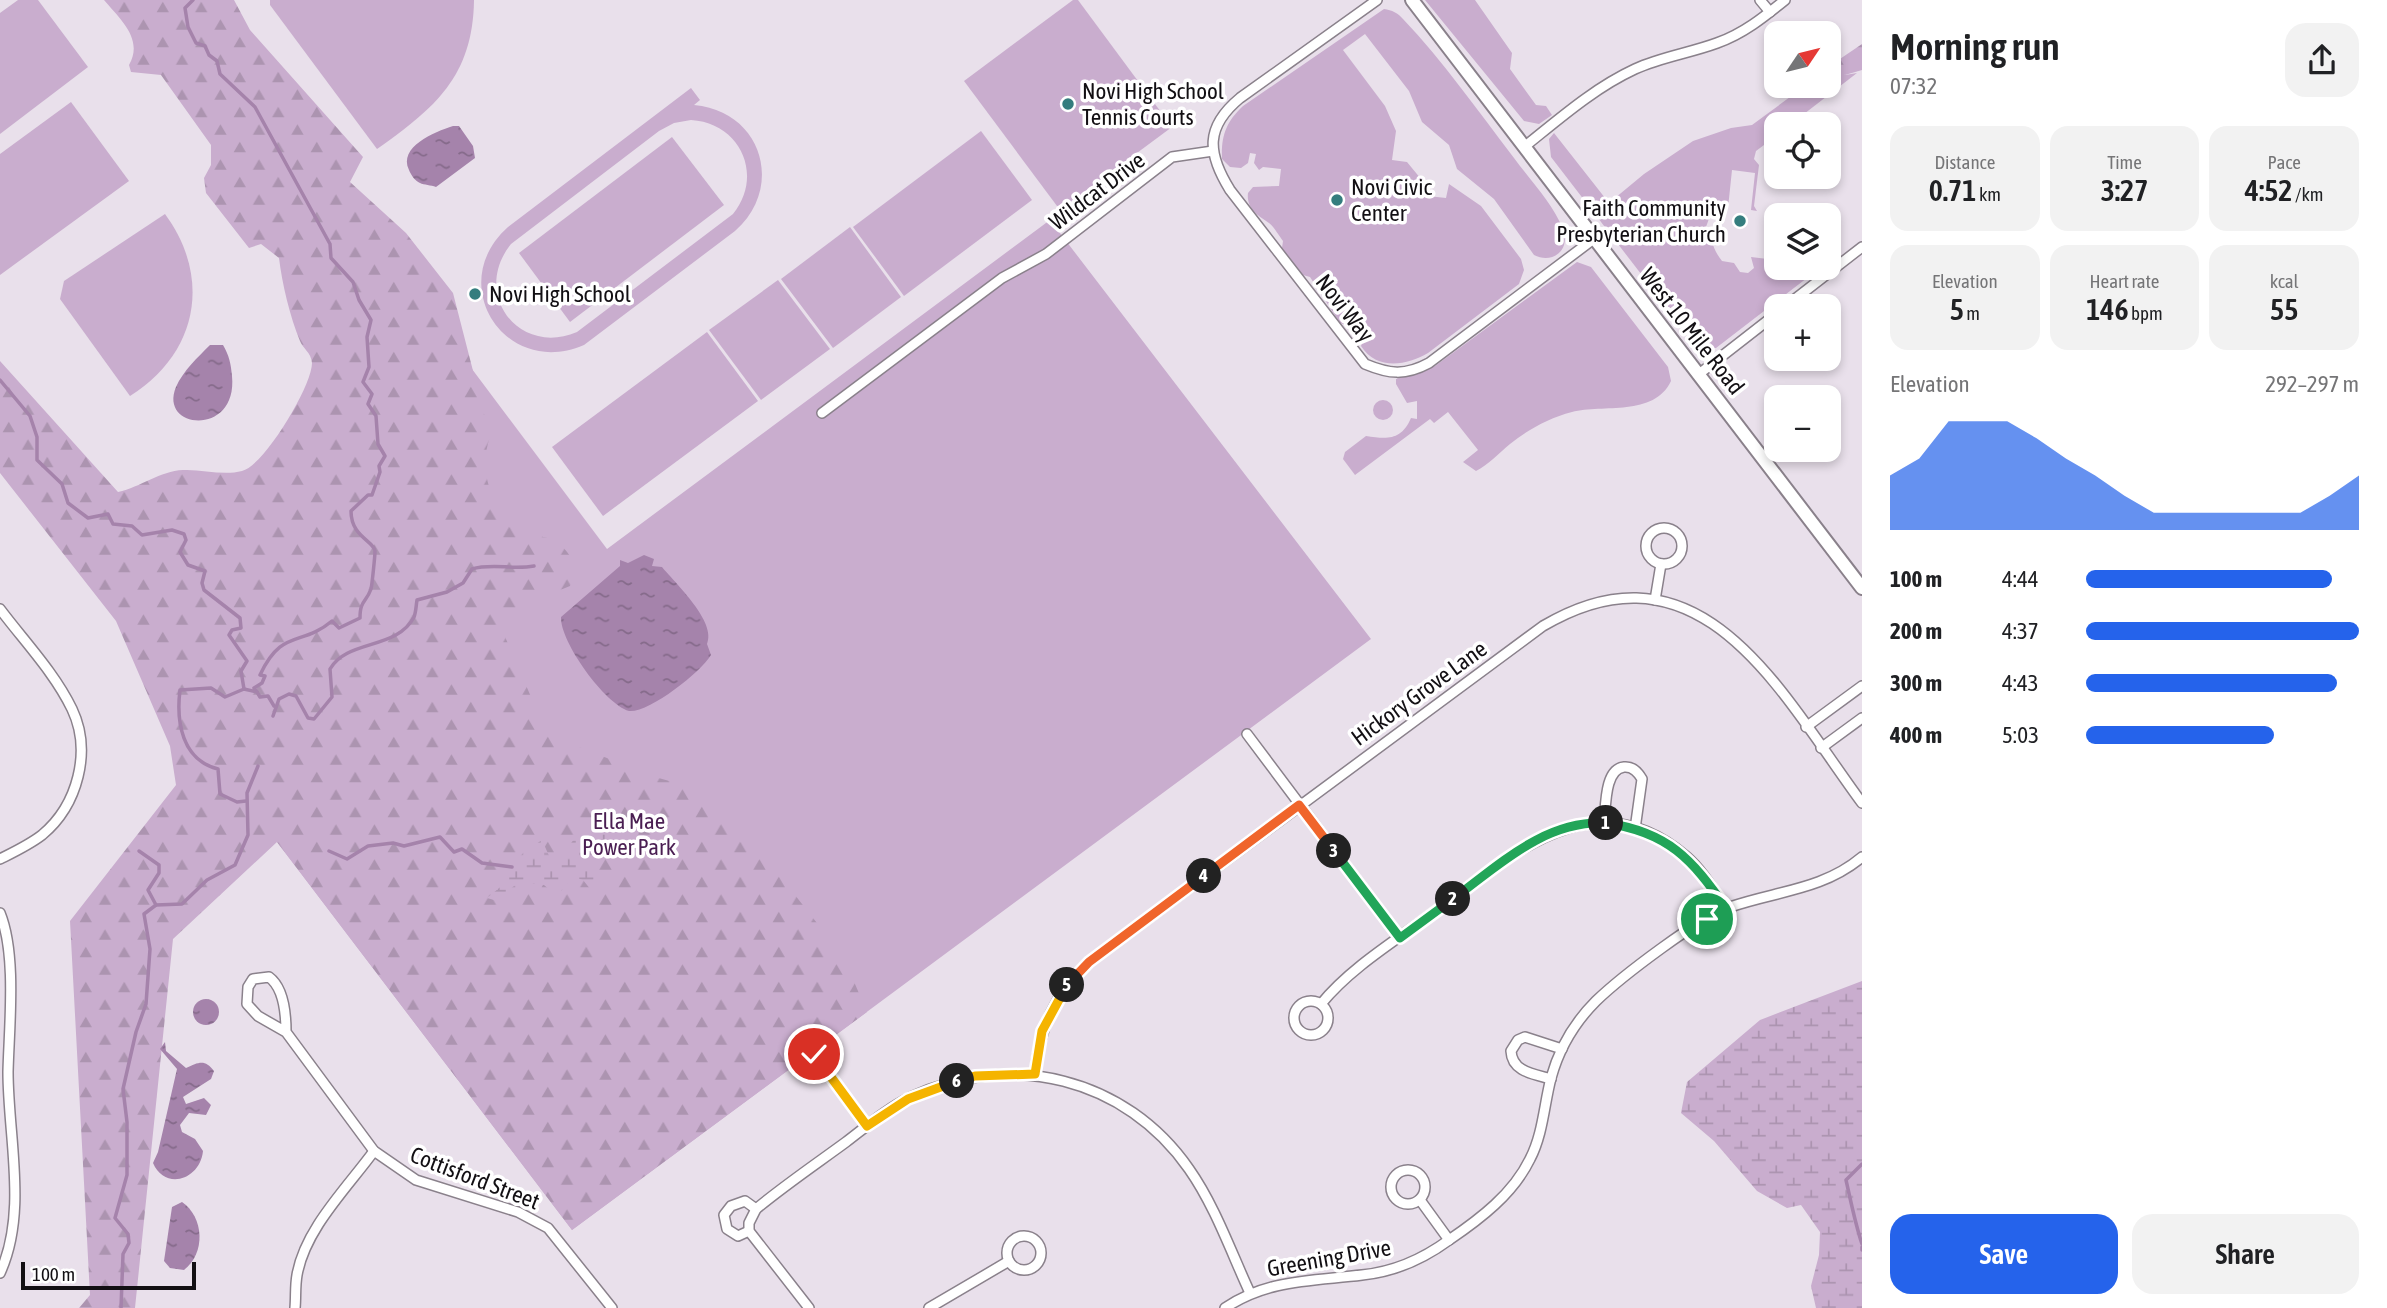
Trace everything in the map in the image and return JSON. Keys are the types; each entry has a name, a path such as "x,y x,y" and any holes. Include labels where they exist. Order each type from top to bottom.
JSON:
{"main road":[{"name":"West 10 Mile Road","path":"1412,0 1862,588"}],"street":[{"path":"1213,151 1213,136 1227,109 1377,0"},
{"path":"1760,0 1769,12"},
{"path":"1524,147 1584,100 1622,76 1654,62 1727,39 1785,0"},
{"name":"Novi Way","path":"1213,151 1230,190 1343,340 1365,364 1388,374 1417,370 1429,363 1595,238"},
{"name":"Wildcat Drive","path":"822,413 1002,278 1046,254 1172,157 1213,151"},
{"path":"1801,294 1862,247"},
{"path":"1699,374 1764,323"},
{"path":"1667,529 1680,538 1682,550 1677,559 1661,564 1651,558 1646,546 1650,535 1667,529"},
{"path":"1655,600 1661,564"},
{"name":"Hickory Grove Lane","path":"1035,1074 1039,1044 1047,1018 1060,995 1081,969 1299,805 1558,617 1611,601 1655,600 1703,617 1726,631 1755,657 1862,803"},
{"path":"0,608 59,686 79,730 82,754 78,777 66,804 43,834 0,859"},
{"path":"1805,727 1860,691"},
{"path":"1821,748 1862,718"},
{"path":"1247,734 1400,938"},
{"path":"1604,823 1611,777 1615,771 1628,767 1637,771 1642,779 1635,829"},
{"path":"1321,1004 1352,975 1529,843 1566,827 1604,823 1654,835 1687,857 1726,908"},
{"name":"Greening Drive","path":"1225,1308 1250,1293 1301,1279 1360,1276 1394,1269 1449,1240 1498,1202 1521,1176 1539,1139 1551,1079 1562,1049 1583,1017 1607,991 1694,927 1726,908 1809,887 1862,858"},
{"path":"0,913 11,985 8,1074 15,1199 6,1259 0,1273"},
{"path":"286,1032 286,1018 277,985 269,976 253,979 248,987 247,1004 264,1021 286,1032 374,1152 317,1228 303,1252 297,1275 295,1308"},
{"path":"1551,1079 1518,1068 1513,1062 1511,1051 1518,1040 1525,1037 1562,1049"},
{"path":"814,1054 867,1126"},
{"path":"756,1209 745,1201 732,1206 724,1215 727,1229 738,1236 749,1227 756,1209 867,1126 927,1090 975,1076 1035,1074 1098,1091 1120,1103 1162,1136 1197,1181 1250,1293"},
{"name":"Cottisford Street","path":"374,1152 416,1180 518,1212 548,1228 612,1308"},
{"path":"1420,1200 1449,1240"},
{"path":"749,1227 809,1308"},
{"path":"929,1308 1009,1261"}],"green space":[{"path":"18,0 38,0 88,67 0,134 0,13"},
{"path":"104,0 234,0 250,30 363,157 350,182 406,233 453,293 490,437 485,465 487,479 497,504 524,536 543,537 557,542 567,551 577,567 570,586 496,616 541,720 569,743 655,777 698,789 758,848 824,932 852,977 867,1012 572,1230 277,842 173,939 135,1308 79,1308 90,1295 70,921 176,785 170,746 116,621 0,473 0,361 118,492 175,471 220,473 242,471 251,466 274,441 296,406 312,363 293,321 279,258 261,244 249,248 206,193 204,178 211,165 211,145 161,75 131,72 129,65 134,47 132,38 123,22"},
{"path":"270,0 474,0 467,50 447,88 416,119 377,149 270,5"},
{"name":"Novi High School Tennis Courts","path":"1073,0 1078,0 1172,127 1060,210 964,81"},
{"path":"1425,0 1475,0 1512,53 1510,69 1536,105 1546,106 1552,115 1539,124 1524,121"},
{"path":"1384,9 1401,17 1446,69 1547,201 1559,220 1565,237 1562,249 1553,257 1534,255 1494,199 1457,169 1449,145 1422,122 1409,91 1365,34 1343,50 1385,106 1396,131 1392,160 1407,162 1421,179 1419,195 1446,198 1449,184 1481,206 1521,259 1524,270 1519,284 1428,353 1401,363 1383,362 1367,354 1361,346 1366,333 1346,315 1349,326 1340,323 1310,277 1303,275 1282,248 1283,241 1275,229 1251,208 1248,193 1253,187 1279,186 1281,169 1263,167 1259,170 1254,163 1256,154 1250,153 1248,163 1241,168 1230,167 1222,159 1222,143 1226,130 1243,106"},
{"path":"1862,44 1862,70 1841,74 1841,58"},
{"path":"1841,71 1845,75 1857,73 1841,85"},
{"path":"691,88 700,100 694,105 717,110 736,121 750,136 759,154 762,173 759,194 750,213 735,231 584,345 555,352 530,349 508,338 492,320 483,298 482,274 490,250 508,227","holes":["691,120 708,123 734,141 747,168 747,184 733,214 577,332 556,337 537,336 520,328 507,316 499,300 496,282 500,263 511,244 659,131 674,123"]},
{"path":"1789,98 1825,98 1807,112 1770,112"},
{"path":"71,102 129,181 0,275 0,154"},
{"path":"1764,116 1764,145 1756,151 1754,159 1759,165 1754,206 1757,211 1751,210 1755,173 1732,170 1728,208 1719,207 1711,213 1706,227 1722,261 1734,263 1740,272 1748,273 1754,268 1751,257 1764,259 1764,280 1804,280 1786,294 1764,294 1764,311 1716,348 1698,348 1551,157 1549,139 1554,133 1609,203 1644,174 1693,141 1731,128 1752,125"},
{"path":"981,131 1032,200 904,296 853,227"},
{"path":"672,137 724,205 570,322 519,253"},
{"path":"165,214 180,238 189,263 193,288 191,313 171,358 153,378 130,396 60,299 64,281"},
{"name":"Ella Mae Power Park","path":"1050,220 1371,639 572,1230 277,842 472,369 607,549"},
{"path":"850,227 901,297 833,348 781,279"},
{"path":"1577,262 1591,267 1668,367 1671,381 1663,392 1640,405 1584,410 1555,417 1524,434 1476,471 1463,462 1478,450 1448,412 1434,423 1430,419 1355,475 1343,459 1345,452 1366,436 1387,438 1398,435 1411,418 1417,419 1417,401 1407,403 1396,379 1435,366"},
{"path":"778,280 830,349 761,400 709,330"},
{"path":"707,332 758,401 603,516 552,447"},
{"path":"1383,400 1390,403 1393,410 1390,417 1383,420 1376,417 1373,410 1376,403"},
{"path":"623,824 596,852 591,869 599,882 595,890 591,890 583,880 573,877 557,896 544,885 520,882 494,900 487,898 504,884 513,864 524,852 542,840 550,858 560,857 579,833 594,833"},
{"path":"1862,981 1862,1308 1816,1308 1811,1286 1819,1255 1820,1232 1801,1205 1787,1208 1757,1191 1714,1141 1681,1113 1687,1082 1760,1020"}],"water":[{"path":"453,126 459,126 473,146 475,158 436,187 418,182 409,170 409,154 420,142"},
{"path":"210,345 223,345 227,352 232,376 231,396 223,410 212,418 187,418 178,412 173,401 176,387 187,370"},
{"path":"644,555 654,559 652,566 662,567 701,614 709,635 707,644 711,655 696,672 661,699 649,706 629,711 608,697 586,671 568,641 561,617 620,566 620,560 628,563"},
{"path":"206,999 215,1003 219,1012 215,1021 206,1025 197,1021 193,1012 197,1003"},
{"path":"165,1042 166,1051 186,1068 202,1063 214,1071 211,1079 183,1097 186,1104 204,1098 211,1105 206,1115 189,1113 180,1125 182,1132 195,1139 203,1151 196,1169 189,1175 173,1179 158,1172 153,1163 158,1152 177,1069 160,1049"},
{"path":"182,1202 195,1217 200,1235 196,1254 184,1270 170,1268 164,1261 172,1207"}],"waterway":[{"path":"193,0 185,8 188,27 196,43 205,46 209,55 217,61 220,74 255,107 330,244 331,258 353,282 359,300 371,320 367,337 369,367 363,382 372,394 368,404 376,416 378,444 385,456 379,466 380,472 372,495 368,495 351,511 355,527 375,551 371,589 362,605 360,618 339,628 332,621 311,634 284,644 268,660 260,675 265,676 262,683 254,688 257,692 244,689 225,697 211,688 180,690 179,715 189,748 196,757 218,769 220,794 237,802 246,801"},
{"path":"0,380 30,416 37,437 37,460 62,484 68,503 88,518 108,514 113,524 132,526 142,535 172,530 184,534 186,540 180,552 188,565 205,571 202,583 204,590 240,618 241,628 232,630 229,635 247,661 241,671 244,689"},
{"path":"273,716 279,699 289,694 296,696 308,718 314,719 332,697 330,669 348,653 396,635 414,617 417,600 447,592 463,583 472,569 534,566"},
{"path":"257,692 260,697 268,696 274,706"},
{"path":"121,1308 123,1254 129,1243 128,1234 115,1218 127,1175 127,1122 123,1089 136,1032 146,1004 150,949 144,914 156,905 182,904 207,880 235,865 248,835 247,793 258,766"},
{"path":"329,851 347,859 368,846 393,843 404,846 440,837 454,852 462,849 482,863 512,867"},
{"path":"139,851 159,865 159,873 148,890 156,905"},
{"path":"1862,1164 1846,1180 1862,1244"}],"place":[{"name":"Novi High School Tennis Courts","path":"1068,104"},
{"name":"Novi Civic Center","path":"1337,200"},
{"name":"Faith Community Presbyterian Church","path":"1740,221"},
{"name":"Novi High School","path":"475,294"}],"route":[{"path":"814,1054 867,1126 886,1112 927,1090 975,1076 1035,1074 1042,1031 1052,1007 1070,980 1089,962 1299,805 1400,938 1529,843 1566,827 1589,823 1619,825 1654,835 1687,857 1726,908 1707,919"}]}
